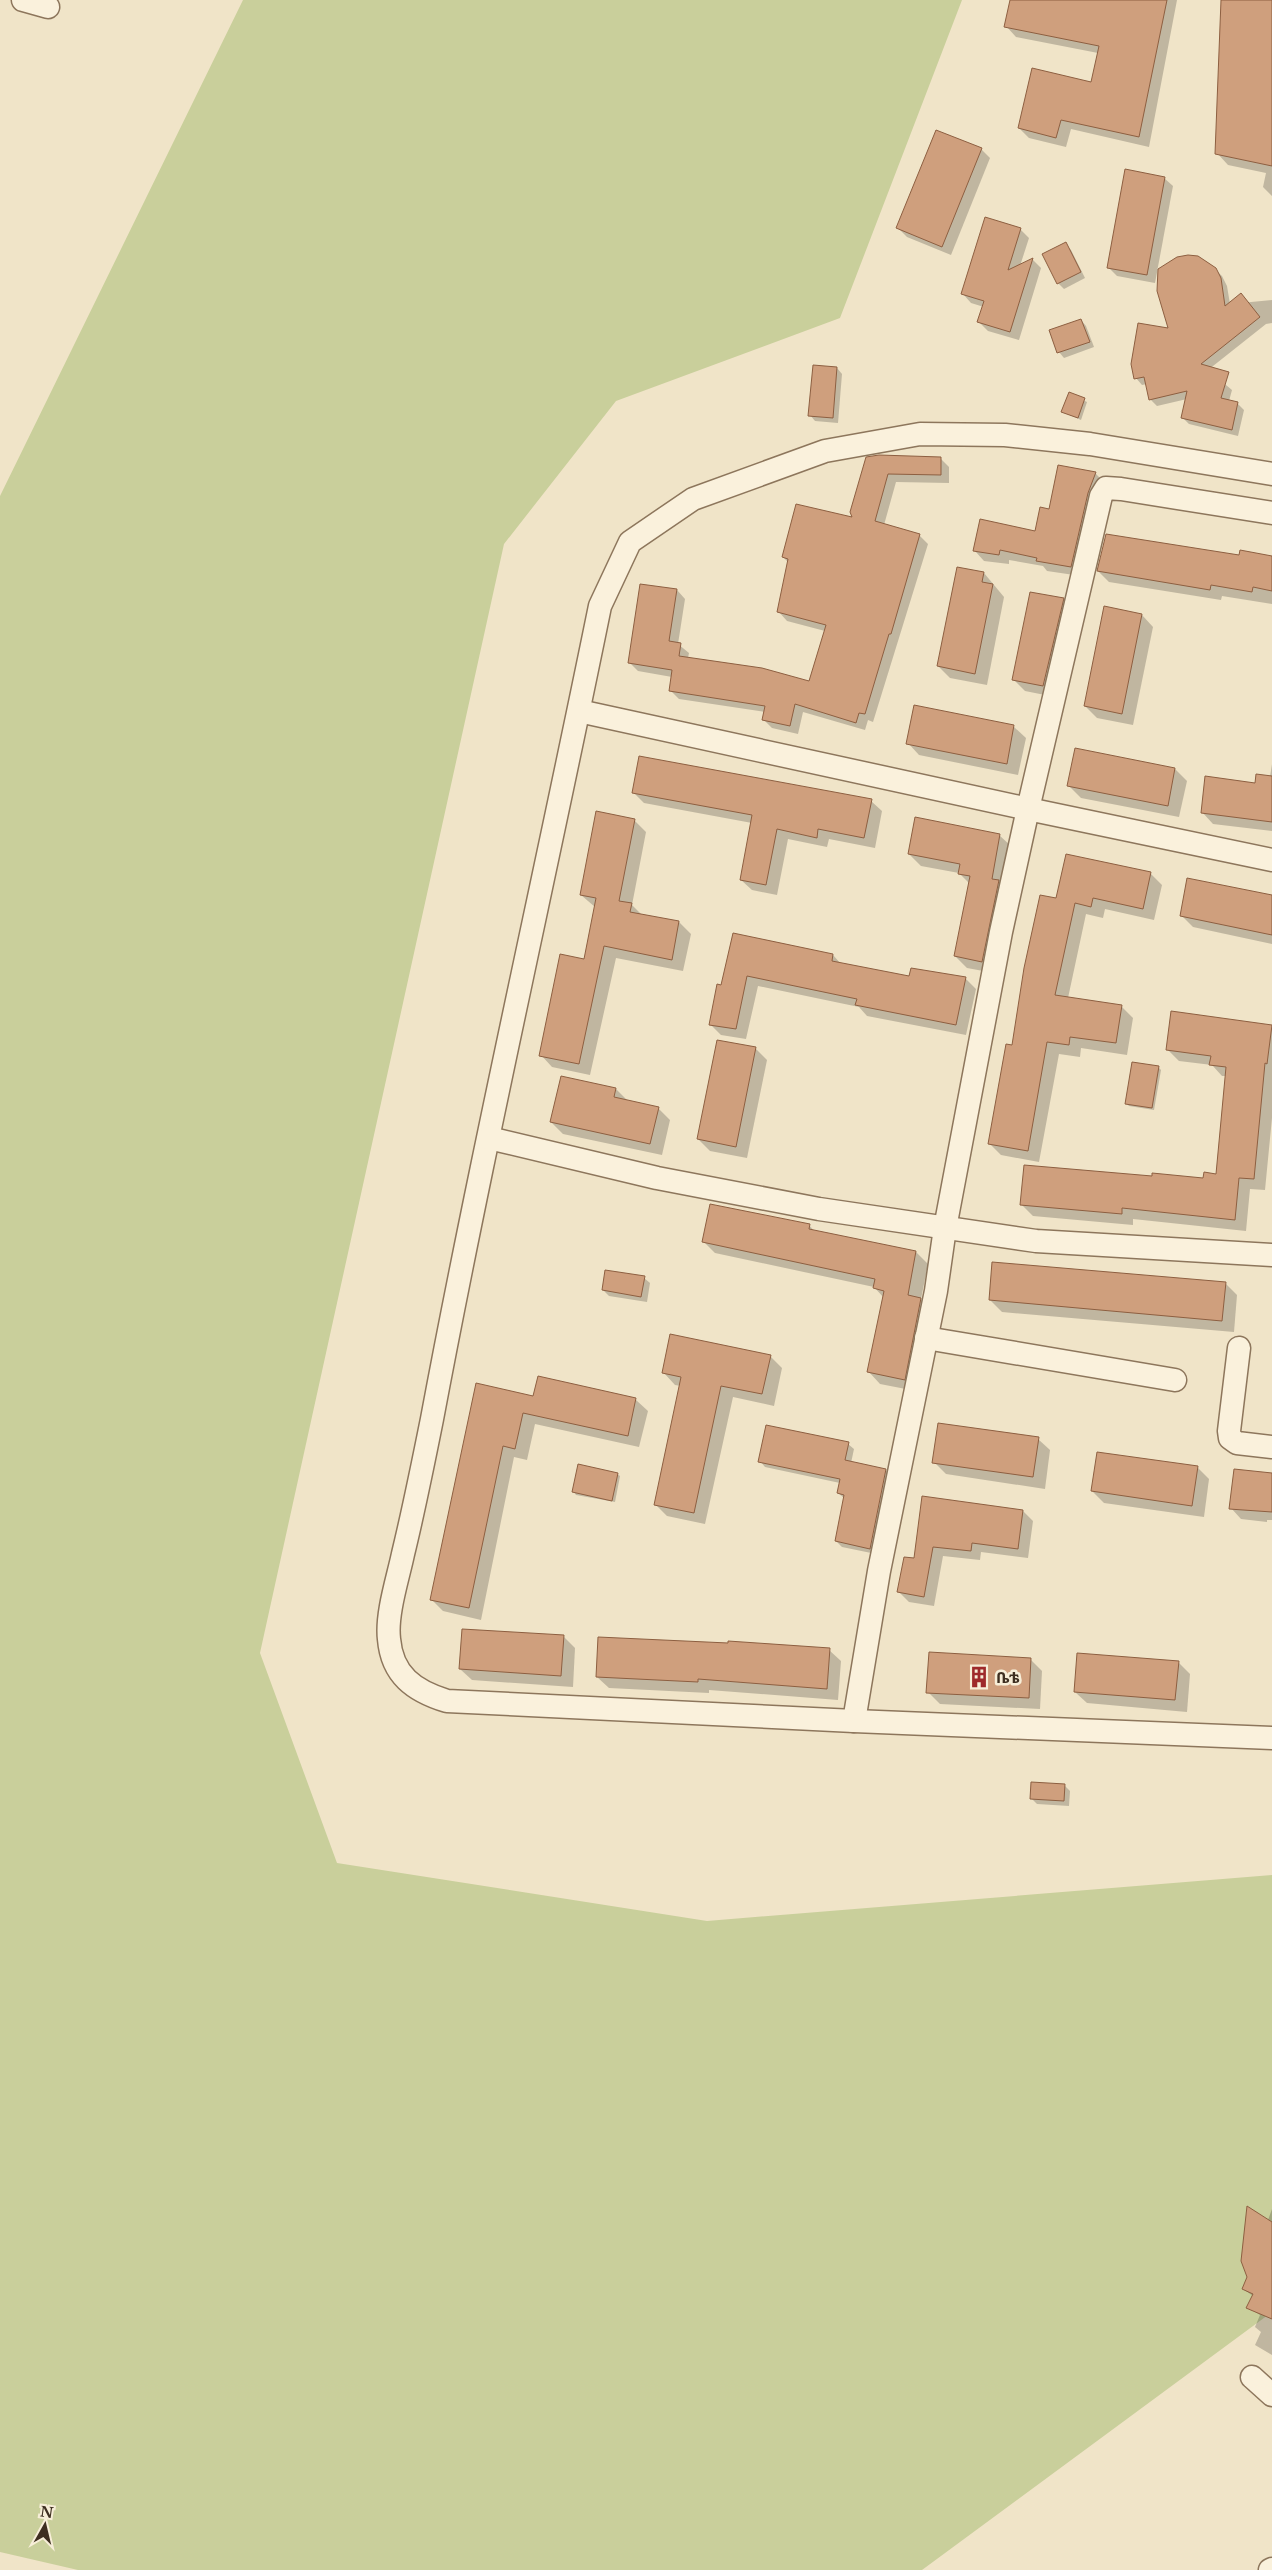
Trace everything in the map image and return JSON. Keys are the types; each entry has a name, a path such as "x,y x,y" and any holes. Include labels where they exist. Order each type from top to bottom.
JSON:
{"street":[{"path":"24,0 48,7"},
{"path":"1272,474 1090,444 1005,435 920,434 825,451 694,499 630,542 600,606 394,1596 388,1637 394,1663 404,1676 420,1692 447,1701 854,1722 1272,1738"},
{"path":"854,1722 879,1571 926,1338 945,1228 1000,942 1028,809 1101,496 1106,488 1272,513"},
{"path":"579,710 1028,809 1272,860"},
{"path":"489,1138 667,1180 819,1209 945,1228 1036,1241 1272,1256"},
{"path":"926,1338 1175,1380"},
{"path":"1238,1348 1229,1431 1230,1438 1237,1443 1272,1447"},
{"path":"1252,2377 1272,2395"}],"green space":[{"path":"243,0 962,0 840,318 616,401 504,544 260,1653 337,1863 707,1921 1272,1875 1272,2312 922,2570 78,2570 0,2552 0,496"}],"building":[{"path":"1010,0 1167,0 1139,137 1061,120 1056,138 1018,128 1032,68 1091,82 1099,46 1004,27"},
{"path":"1221,0 1272,0 1272,166 1215,154"},
{"path":"936,130 982,148 942,247 896,228"},
{"path":"1125,169 1165,177 1147,275 1107,268"},
{"path":"985,217 1021,228 1008,270 1033,258 1010,332 977,322 984,301 961,294"},
{"path":"1066,242 1081,272 1057,284 1042,254"},
{"path":"1198,256 1216,268 1221,278 1225,306 1241,293 1260,317 1201,364 1229,372 1221,398 1238,402 1232,430 1181,418 1187,391 1149,400 1144,377 1134,379 1131,364 1138,323 1168,328 1157,291 1158,269 1177,257"},
{"path":"1081,319 1090,342 1057,353 1049,330"},
{"path":"813,365 837,367 833,418 808,416"},
{"path":"1069,392 1085,398 1078,418 1061,412"},
{"path":"879,455 941,457 941,475 888,474 875,521 920,534 865,714 859,713 856,723 795,704 790,726 762,720 765,706 669,691 672,670 628,663 640,584 677,589 669,641 681,643 679,656 762,668 809,681 826,625 777,612 788,559 782,557 796,504 852,517 850,512 866,457"},
{"path":"1058,465 1096,472 1088,493 1071,567 1036,561 1037,558 1000,550 999,555 973,551 980,519 1035,531 1040,507 1049,509"},
{"path":"1106,534 1239,555 1240,550 1272,556 1272,591 1253,587 1252,592 1211,585 1210,590 1097,571"},
{"path":"957,567 984,572 982,582 993,584 975,674 937,666"},
{"path":"1030,592 1064,598 1043,686 1012,680"},
{"path":"1104,606 1142,614 1122,714 1084,706"},
{"path":"914,705 1014,725 1007,764 906,744"},
{"path":"1075,748 1175,768 1168,806 1067,786"},
{"path":"639,756 872,799 864,838 818,829 817,838 777,829 766,885 740,880 752,815 632,793"},
{"path":"1256,774 1272,776 1272,822 1201,813 1205,776 1255,783"},
{"path":"596,811 635,819 619,901 632,903 630,912 679,921 672,960 604,946 579,1064 539,1056 560,954 584,959 596,898 580,895"},
{"path":"915,817 1000,834 992,879 999,880 982,962 954,956 970,876 958,874 960,864 908,854"},
{"path":"1066,854 1151,872 1143,909 1093,898 1091,907 1075,903 1055,995 1122,1005 1116,1043 1070,1037 1069,1045 1047,1042 1028,1151 988,1144 1006,1044 1012,1045 1024,968 1040,895 1056,898"},
{"path":"1187,878 1272,895 1272,935 1180,916"},
{"path":"733,933 833,954 832,961 909,976 911,968 966,977 956,1025 855,1005 857,999 747,976 736,1029 709,1025 717,984 721,985"},
{"path":"1171,1011 1272,1025 1267,1064 1265,1063 1254,1179 1239,1178 1235,1220 1122,1208 1122,1214 1020,1205 1024,1165 1152,1176 1152,1173 1203,1178 1204,1172 1216,1174 1226,1067 1209,1065 1211,1056 1166,1050"},
{"path":"717,1040 756,1047 736,1147 697,1139"},
{"path":"1132,1062 1159,1066 1152,1108 1125,1104"},
{"path":"561,1076 616,1088 614,1097 659,1107 650,1144 550,1122"},
{"path":"710,1204 810,1224 809,1229 916,1251 908,1295 921,1298 905,1380 867,1372 884,1291 873,1288 875,1279 702,1242"},
{"path":"992,1262 1226,1282 1222,1321 989,1300"},
{"path":"605,1270 645,1276 641,1297 602,1290"},
{"path":"670,1334 771,1355 762,1394 721,1386 694,1513 654,1505 681,1377 662,1373"},
{"path":"538,1376 636,1398 628,1436 523,1413 515,1449 503,1446 469,1608 430,1600 476,1383 533,1396"},
{"path":"938,1423 1039,1437 1033,1477 932,1463"},
{"path":"766,1425 849,1442 845,1460 886,1469 870,1549 835,1541 844,1495 837,1493 840,1479 758,1462"},
{"path":"1097,1452 1198,1466 1192,1506 1091,1491"},
{"path":"578,1464 618,1473 612,1501 572,1492"},
{"path":"1234,1469 1272,1473 1272,1512 1229,1509"},
{"path":"922,1496 1023,1510 1018,1549 972,1543 971,1551 933,1547 924,1597 897,1592 904,1557 914,1558"},
{"path":"462,1629 564,1635 561,1676 459,1669"},
{"path":"598,1637 728,1643 728,1641 830,1648 827,1689 698,1679 698,1682 596,1677"},
{"name":"ቤቴ","path":"929,1652 1031,1658 1029,1698 926,1693"},
{"path":"1077,1653 1179,1661 1175,1700 1074,1692"},
{"path":"1031,1782 1065,1784 1064,1801 1030,1799"},
{"path":"1247,2206 1272,2222 1272,2319 1246,2308 1253,2294 1242,2289 1247,2277 1241,2261"}],"place":[{"name":"ቤቴ","path":"979,1677"}]}
